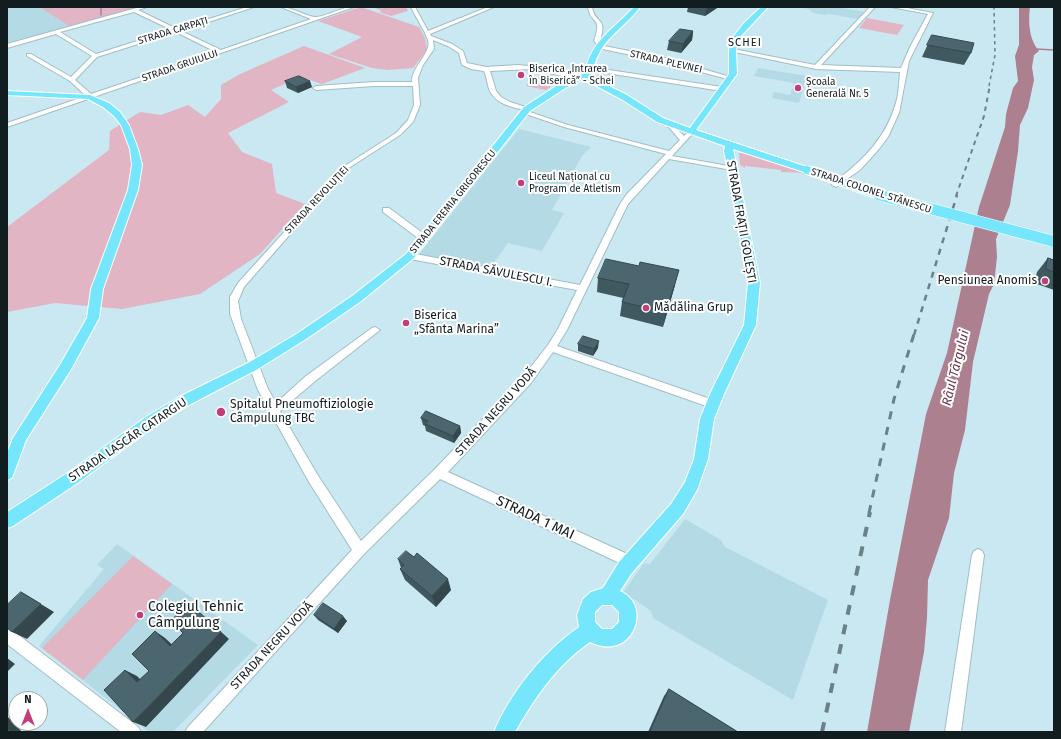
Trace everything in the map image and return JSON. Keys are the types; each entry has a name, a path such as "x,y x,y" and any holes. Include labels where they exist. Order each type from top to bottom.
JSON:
{"main road":[{"path":"586,74 609,34 637,7"},
{"path":"730,79 734,66 733,44 752,19 765,7"},
{"name":"STRADA EREMIA GRIGORESCU","path":"253,366 302,336 356,299 410,256 526,110 564,85 586,74"},
{"name":"STRADA COLONEL STĂNESCU","path":"586,74 597,83 621,95 652,116 669,124 695,127 712,139 909,205 1053,242"},
{"name":"STRADA NEGRU VODĂ","path":"695,127 730,79"},
{"path":"7,93 90,97 106,105 117,114 125,125 134,149 137,166 133,190 97,289 93,318 66,368 20,438 7,473"},
{"name":"STRADA FRAȚII GOLEȘTI","path":"608,595 631,562 677,508 692,485 701,458 707,419 712,404 747,333 753,299 754,283 737,189 728,151 730,145"},
{"name":"STRADA LASCĂR CATARGIU","path":"7,521 74,477 154,419 186,400 253,366"},
{"path":"608,595 616,598 622,603 627,610 628,618 627,626 622,633 617,637 610,638 597,634 591,630 586,616 590,602 595,598 608,595"},
{"path":"504,732 526,694 550,663 576,639 591,630"}],"street":[{"path":"7,46 145,7"},
{"name":"STRADA CARPAȚI","path":"95,56 252,7"},
{"path":"283,7 315,19"},
{"name":"STRADA GRUIULUI","path":"7,125 352,7"},
{"path":"413,7 428,35 450,44 461,52 464,64 470,67 486,69 509,66 526,67 676,82 722,89"},
{"path":"428,35 492,7"},
{"path":"590,7 591,13 600,24 601,28 597,41 601,46"},
{"path":"816,67 873,7"},
{"path":"836,185 851,174 874,153 887,135 900,99 904,70 931,12 893,7"},
{"path":"134,10 221,52"},
{"path":"56,32 95,56 72,80"},
{"name":"STRADA REVOLUȚIEI","path":"360,550 350,537 313,478 263,390 233,308 232,300 235,293 344,168 398,134 411,122 417,105 415,84 417,70 431,49 431,41 428,35"},
{"name":"STRADA PLEVNEI","path":"601,46 665,60 730,79"},
{"path":"733,51 816,67 904,70"},
{"path":"29,55 72,80 90,97"},
{"path":"486,69 494,93 498,98 510,104 566,126 668,155 732,168"},
{"path":"716,80 730,79"},
{"path":"676,82 708,80"},
{"path":"316,88 374,84 415,84"},
{"path":"669,124 684,140"},
{"name":"STRADA NEGRU VODĂ","path":"193,732 360,550 439,473 527,380 551,348 562,330 624,204 695,127"},
{"path":"386,210 425,239"},
{"name":"STRADA SĂVULESCU I.","path":"410,256 582,288"},
{"path":"274,410 310,379 375,330"},
{"path":"551,348 712,404"},
{"name":"STRADA 1 MAI","path":"439,473 631,562"},
{"path":"953,732 978,555"},
{"path":"7,636 133,732"}],"shaded area":[{"path":"7,7 39,7 69,26 7,45"},
{"path":"39,7 139,7 69,26"},
{"path":"361,7 419,27 425,38 427,50 413,68 388,70 372,68 329,54 362,37 318,21"},
{"path":"373,7 406,7 408,11 391,16 379,12 382,11"},
{"path":"797,7 836,7 865,12 858,19 813,13 809,9"},
{"path":"867,18 904,25 897,35 859,28"},
{"path":"304,46 365,68 322,84 301,77 271,90 289,102 228,133 242,152 272,164 276,193 305,204 260,254 200,294 122,309 55,303 7,312 7,227 109,150 110,131 140,112 161,115 188,105 205,117 221,99 221,85 240,74"},
{"name":"Școala Generală Nr. 5","path":"758,68 807,76 799,103 772,98 774,92 790,95 794,83 754,76"},
{"path":"531,80 557,82 546,90 526,86"},
{"name":"Liceul Național cu Program de Atletism","path":"519,129 591,147 582,156 552,210 564,213 542,251 508,243 491,267 419,254"},
{"path":"739,153 745,153 808,173 781,172 781,170 745,166 745,168 740,165"},
{"path":"685,519 721,540 725,547 828,600 793,700 653,618 651,611 634,599 627,600 622,594 644,563 650,564"},
{"name":"Colegiul Tehnic Câmpulung","path":"117,544 258,645 173,732 149,732 39,646 104,569 97,565"},
{"path":"133,556 172,584 83,680 42,648"}],"water":[{"name":"Râul Târgului","path":"1019,7 1030,7 1029,19 1031,36 1039,51 1034,55 1032,67 1034,80 1028,108 1020,125 1018,151 1010,205 996,239 997,257 994,284 989,294 973,362 965,430 954,473 949,518 928,580 924,652 909,732 867,732 890,600 926,414 947,353 979,207 1005,127 1006,114 1013,88 1018,81 1015,56 1019,45"}],"building":[{"path":"680,29 693,31 683,44 669,41"},
{"path":"932,35 974,43 971,53 927,45"},
{"path":"299,76 310,81 296,87 285,81"},
{"path":"1048,258 1054,260 1054,272 1046,269"},
{"path":"606,259 639,266 640,262 679,270 666,312 622,302 629,284 598,278"},
{"path":"583,336 599,341 594,349 578,344"},
{"path":"426,411 460,426 453,436 425,424 428,421 421,418"},
{"path":"406,551 414,557 417,553 448,579 432,596 400,569 404,565 398,559"},
{"path":"21,592 41,604 12,632 7,628 7,605"},
{"name":"Colegiul Tehnic Câmpulung","path":"189,603 221,632 133,722 104,690 125,670 137,682 149,671 132,654 155,631 170,646 183,633 171,621"},
{"path":"323,603 343,616 334,629 314,615"},
{"path":"669,689 738,732 650,732"}],"waterway":[{"path":"101,7 101,15"},
{"path":"1036,49 1054,50"}],"railway":[{"path":"989,86 995,55 994,7"},
{"path":"956,196 984,116 990,85"},
{"path":"914,335 957,195"},
{"path":"869,513 894,399 914,334"},
{"path":"822,732 870,512"}],"place":[{"name":"Biserica „Intrarea în Biserică” - Schei","path":"521,75"},
{"name":"Școala Generală Nr. 5","path":"798,88"},
{"name":"Liceul Național cu Program de Atletism","path":"521,183"},
{"name":"Pensiunea Anomis","path":"1045,281"},
{"name":"Mădălina Grup","path":"646,308"},
{"name":"Biserica „Sfânta Marina”","path":"406,323"},
{"name":"Spitalul Pneumoftiziologie Câmpulung TBC","path":"221,412"},
{"name":"Colegiul Tehnic Câmpulung","path":"140,615"}],"district":[{"name":"SCHEI","path":"745,43"}]}
